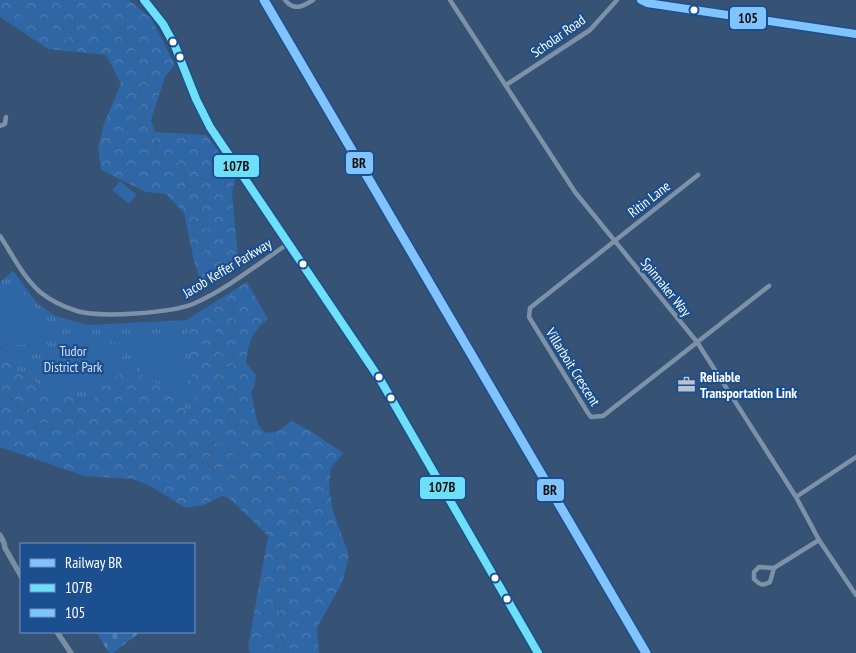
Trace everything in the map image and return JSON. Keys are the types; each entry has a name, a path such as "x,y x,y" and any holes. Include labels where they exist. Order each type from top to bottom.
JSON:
{"main road":[{"path":"0,535 4,543 2,547 20,574"},
{"path":"59,633 71,653"}],"street":[{"path":"144,0 163,24 175,46 196,99 210,127 364,354 393,400 538,653"},
{"path":"285,0 295,8 313,0"},
{"name":"Spinnaker Way","path":"450,0 575,192 696,342 796,497 819,540 856,595"},
{"name":"Scholar Road","path":"506,85 590,30 617,0"},
{"path":"641,0 646,3 856,34"},
{"path":"0,126 5,124 6,117"},
{"name":"Ritin Lane","path":"614,241 698,175"},
{"name":"Jacob Keffer Parkway","path":"0,236 23,271 40,291 54,301 77,311 110,314 167,311 185,307 223,287 289,243"},
{"name":"Villarboit Crescent","path":"614,241 534,304 528,312 529,317 591,417 603,416 696,342"},
{"path":"696,342 768,286"},
{"path":"796,497 856,457"},
{"path":"774,568 770,582 764,585 758,584 754,580 754,572 759,567 774,568 819,540"}],"green space":[{"path":"0,0 129,0 151,18 175,65 165,77 151,120 155,132 206,135 236,174 232,193 239,266 203,288 194,261 184,213 166,194 146,192 101,170 98,148 104,123 121,84 106,55 48,49 0,17"},
{"path":"120,181 137,195 129,204 112,190"},
{"name":"Tudor District Park","path":"13,271 38,304 56,316 88,325 186,320 198,414 187,415 105,383 92,401 59,394 21,375 12,363 8,352 0,347 0,282"},
{"path":"247,282 268,319 258,328 252,338 246,363 256,375 251,392 258,425 266,433 278,431 292,421 343,453 331,468 329,486 333,511 349,555 343,581 317,628 319,653 250,653 248,646 268,536 230,499 222,496 204,505 186,508 150,486 133,479 84,476 0,447 0,348 8,352 12,363 21,375 59,394 92,401 105,383 121,374 134,371 179,395 187,415 197,414 186,320"},
{"path":"21,290 52,331 39,339 21,345 0,344 0,306"},
{"path":"180,330 188,385 167,385 144,375 129,354 127,338"},
{"path":"76,331 126,349 119,368 108,381 91,389 72,392 52,386 68,336"},
{"path":"97,633 138,634 113,653 109,653"}],"waterway":[{"path":"16,4 14,7 24,19 36,21 48,18 53,25 53,37 59,42 76,34 74,25 76,21 85,18 100,32 103,30 106,22 117,25 123,40 138,44 139,49 135,51 134,57 147,75 147,83 140,89 141,105 148,130 152,132 157,143 157,158 166,160 173,158 185,167 186,186 195,188 199,183 205,184 203,205 194,218 195,224 208,230 210,241 203,247 206,263 212,260 217,261 220,266 217,277"},
{"path":"208,446 219,442 235,456 241,453 239,438 250,433 251,426 250,420 247,419 234,426 230,426 228,408 236,401 237,392 225,390 216,364 220,363 228,368 238,362 236,358 223,354 214,348 213,344 219,340 214,329 220,326 225,331 230,330 232,325 233,309 228,297"},
{"path":"0,401 6,395 16,402 20,410 29,408 38,423 56,423 77,411 79,423 85,429 102,428 112,441 115,441 120,426 132,416 137,423 135,431 156,422 160,426 160,436 156,440 156,450 161,458 169,456 171,444 180,441 188,445 193,461 196,459 200,445 203,443 211,454 208,464 210,468 214,470 224,467 230,481 241,479 267,486 275,481 278,475 282,474 287,477 294,491 291,494 291,501 305,535 302,545 292,549 286,556 287,568 280,586 285,598 280,611 285,624 280,633 284,647 282,653"}],"rail line":[{"name":"BR","path":"264,0 646,653"}],"transit line":[{"name":"107B","path":"144,0 163,24 175,46 196,99 210,127 381,381 538,653"},
{"name":"105","path":"641,0 647,3 856,34"}],"place":[{"name":"Reliable Transportation Link","path":"686,385"}]}
